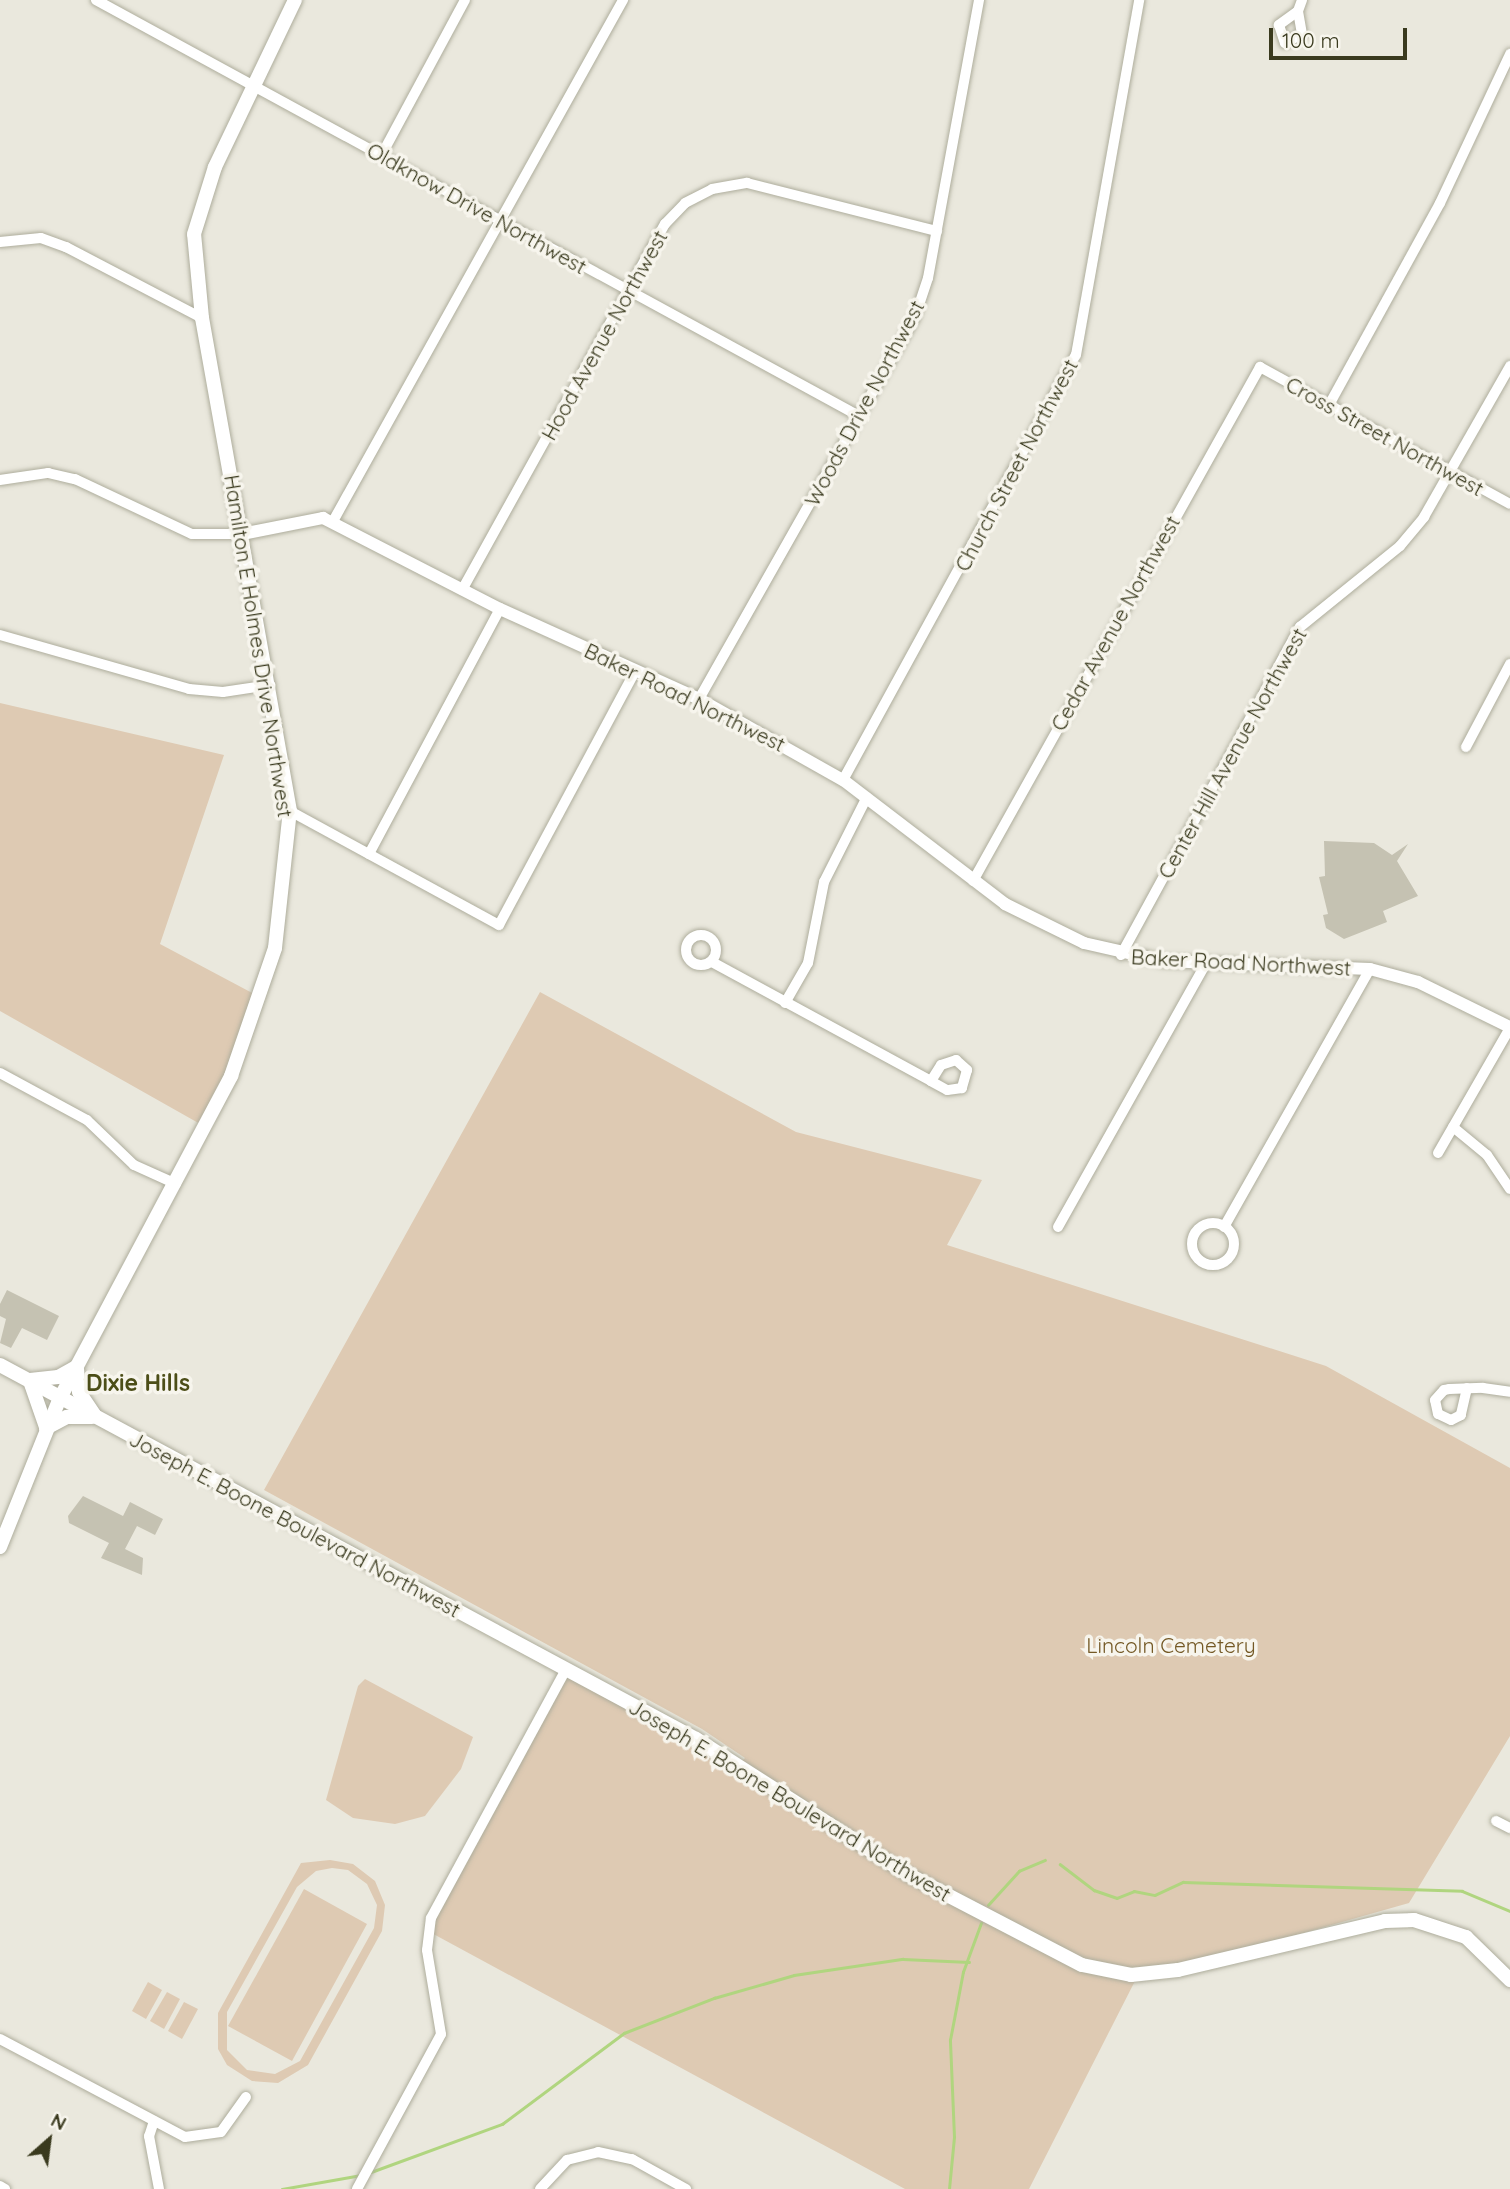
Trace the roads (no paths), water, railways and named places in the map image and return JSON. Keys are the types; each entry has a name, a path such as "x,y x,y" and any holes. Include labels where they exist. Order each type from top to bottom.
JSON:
{"main road":[{"name":"Hamilton E Holmes Drive Northwest","path":"0,1547 60,1398 231,1076 263,994 283,906 290,811 270,685 202,318 194,234 215,167 295,0"},
{"name":"Joseph E. Boone Boulevard Northwest","path":"0,1365 696,1739 907,1874 1083,1965 1131,1975 1178,1970 1385,1921 1414,1920 1466,1937 1510,1980"},
{"path":"77,1366 79,1392 97,1418 67,1417 46,1428 41,1402 28,1380 58,1377 77,1366"}],"street":[{"path":"382,156 466,0"},
{"path":"332,523 623,0"},
{"name":"Woods Drive Northwest","path":"699,699 915,317 937,230 979,0"},
{"name":"Church Street Northwest","path":"844,780 1076,355 1139,0"},
{"path":"1298,11 1302,0"},
{"name":"Oldknow Drive Northwest","path":"100,1 859,416"},
{"path":"1329,405 1440,203 1510,54"},
{"name":"Hood Avenue Northwest","path":"462,590 628,290 674,214 698,195 727,185 766,186 937,230"},
{"path":"0,242 41,238 66,247 202,318"},
{"name":"Center Hill Avenue Northwest","path":"1121,955 1300,628 1400,546 1452,472 1510,366"},
{"name":"Cross Street Northwest","path":"1260,367 1510,504"},
{"name":"Cedar Avenue Northwest","path":"972,881 1260,367"},
{"name":"Baker Road Northwest","path":"0,480 48,473 75,479 192,534 242,534 323,518 500,610 699,699 844,780 972,881 1043,925 1121,955 1207,962 1370,969 1418,982 1510,1027"},
{"path":"369,854 500,610"},
{"path":"0,635 189,689 223,692 270,685"},
{"path":"1466,747 1510,664"},
{"path":"290,811 499,925 635,671"},
{"path":"785,1003 808,963 824,882 867,797"},
{"path":"712,962 931,1081"},
{"path":"1058,1227 1207,962"},
{"path":"1224,1227 1370,969"},
{"path":"1438,1153 1510,1027"},
{"path":"0,1073 87,1120 134,1165 176,1184"},
{"path":"1453,1127 1487,1155 1510,1189"},
{"path":"1211,1223 1224,1227 1233,1237 1233,1251 1219,1265 1205,1263 1193,1248 1195,1234 1211,1223"},
{"path":"1466,1388 1510,1392"},
{"path":"357,2189 441,2034 427,1950 431,1918 566,1669"},
{"path":"1496,1821 1510,1828"},
{"path":"0,2039 186,2137 209,2138 230,2125 246,2097"},
{"path":"154,2121 149,2136 159,2189"},
{"path":"540,2189 567,2160 598,2152 632,2160 686,2189"},
{"path":"0,2186 5,2189"}],"waterway":[{"path":"988,1905 1019,1871 1045,1860"},
{"path":"1060,1864 1094,1890 1117,1898 1134,1891 1155,1895 1183,1882 1462,1891 1510,1911"},
{"path":"949,2189 954,2137 950,2040 963,1972 981,1923"},
{"path":"371,2172 502,2124 624,2033 714,1998 794,1975 903,1959 969,1962"},
{"path":"282,2189 361,2175"}],"district":[{"name":"Dixie Hills","path":"138,1383"}],"park label":[{"name":"Lincoln Cemetery","path":"1171,1645"}]}
